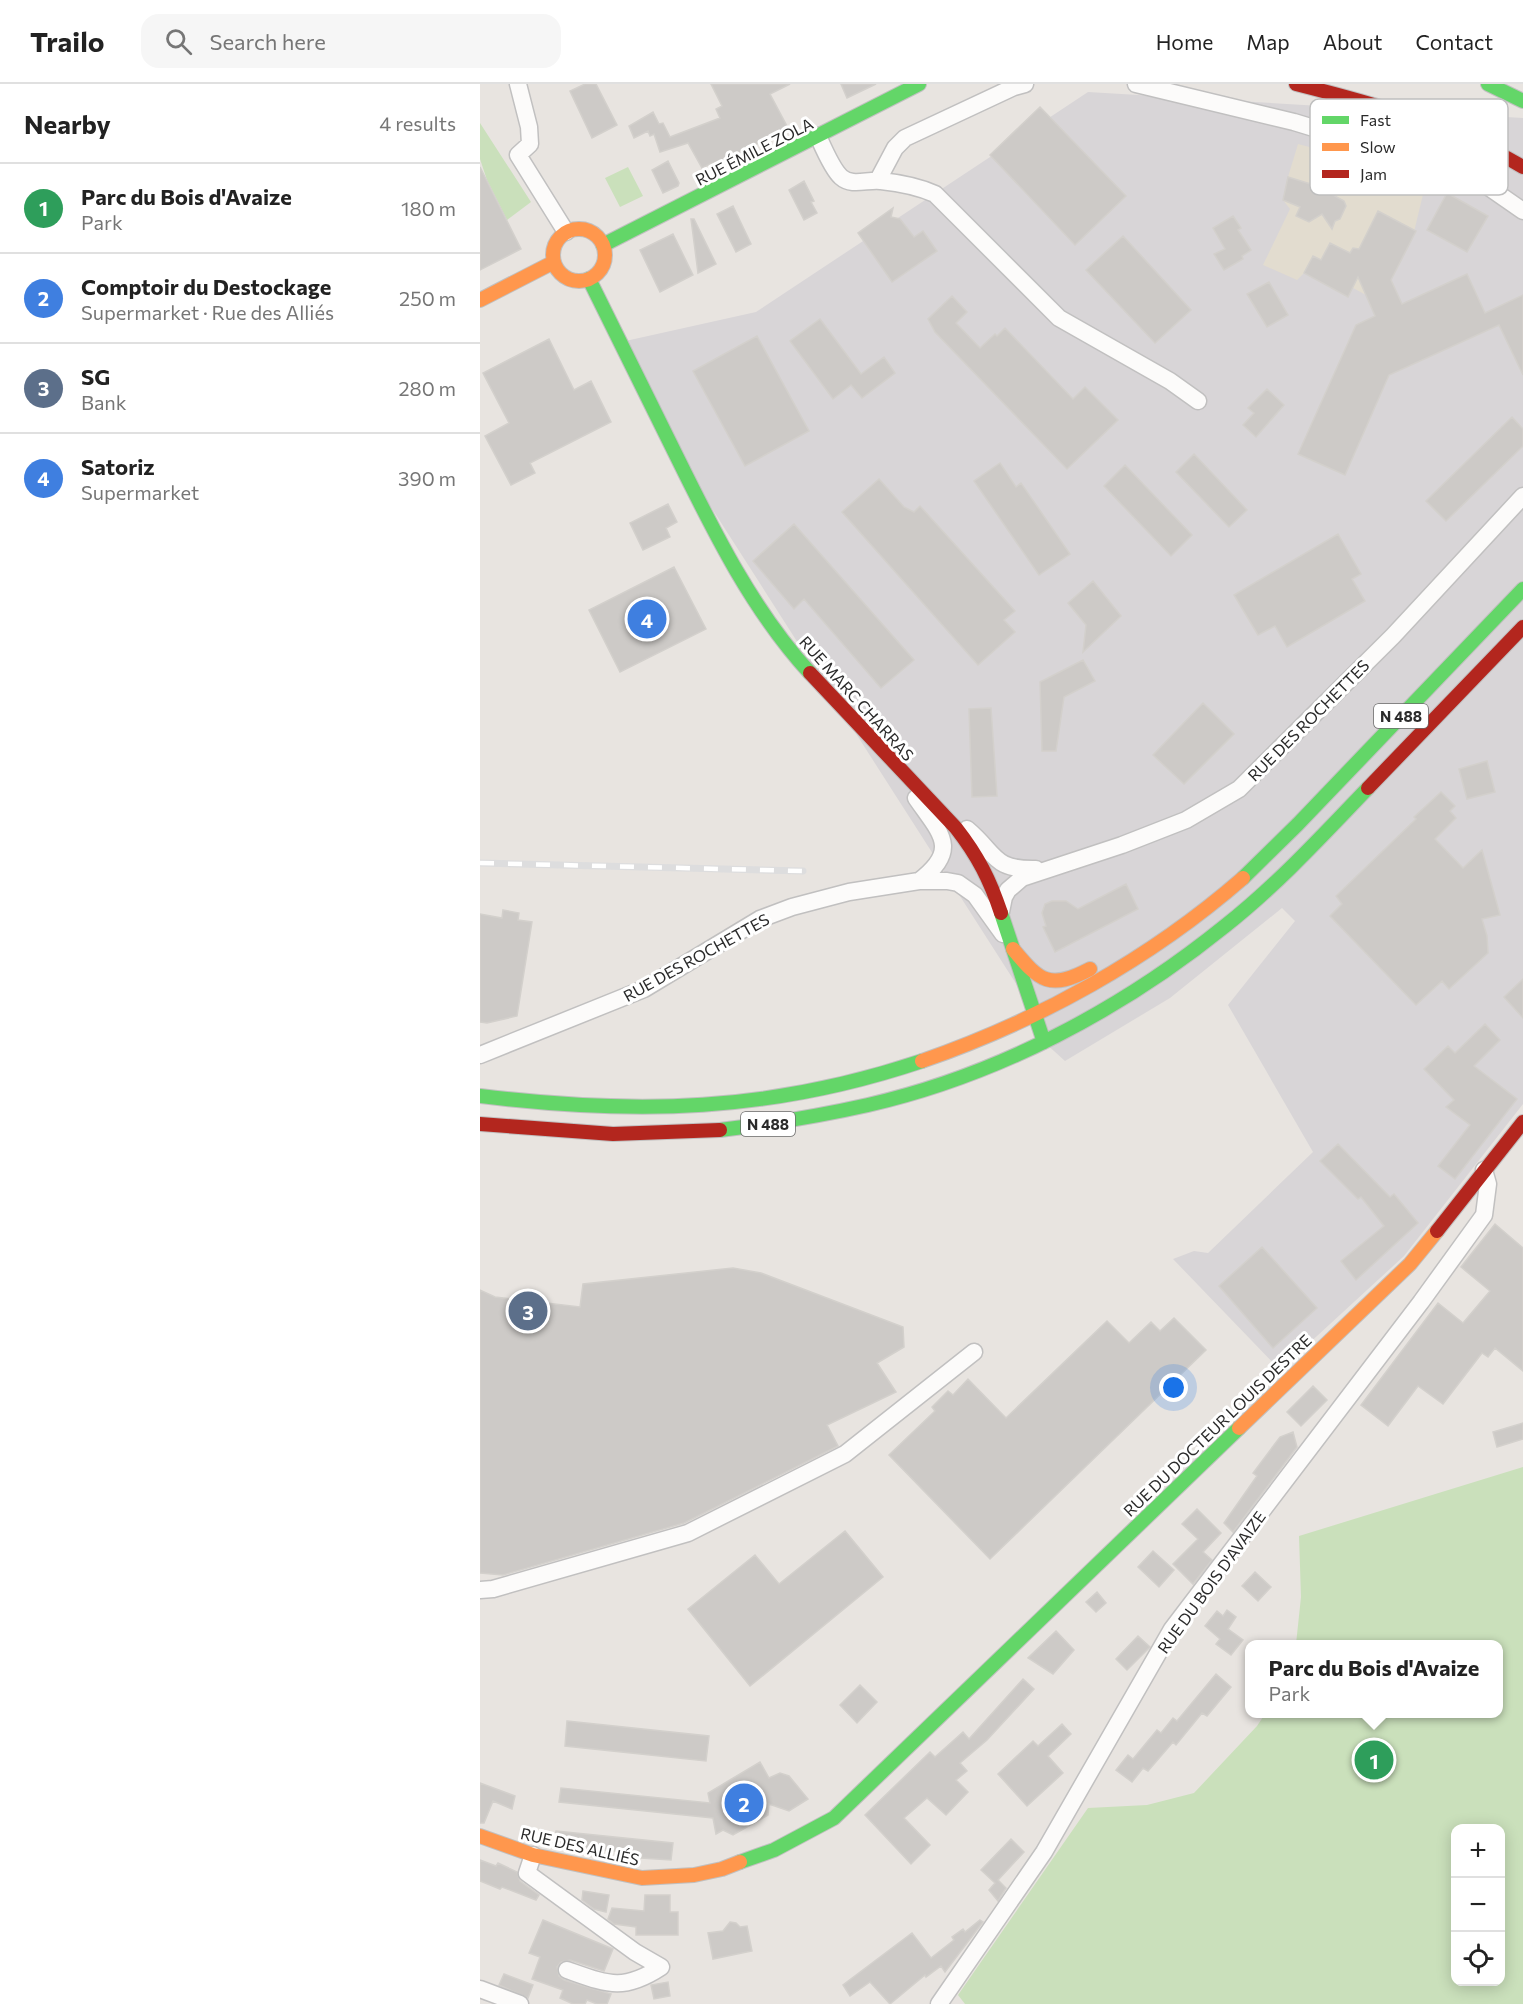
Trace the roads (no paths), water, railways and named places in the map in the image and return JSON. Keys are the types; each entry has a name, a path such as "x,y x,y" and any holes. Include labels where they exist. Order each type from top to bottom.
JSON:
{"main road":[{"path":"1296,84 1355,99"},
{"path":"1488,84 1523,100"},
{"name":"RUE ÉMILE ZOLA","path":"603,245 914,85"},
{"path":"1508,159 1523,167"},
{"path":"588,230 600,239 603,245 605,253 601,269 589,279 577,281 566,278 557,269 554,262 555,245 567,232 588,230"},
{"path":"480,300 554,262"},
{"name":"RUE MARC CHARRAS","path":"589,279 703,512 750,592 794,656 938,808 972,848 984,868 1044,1042"},
{"name":"N 488","path":"480,1096 632,1108 672,1108 770,1098 852,1083 899,1069 1036,1015 1112,972 1209,906 1280,844 1523,589"},
{"name":"N 488","path":"480,1124 584,1133 635,1134 748,1127 805,1118 895,1097 968,1075 1044,1042 1088,1020 1173,967 1226,926 1297,861 1523,627"},
{"path":"1139,939 1174,919 1209,906"},
{"path":"1082,1006 1112,990 1178,944 1194,930 1209,906"},
{"path":"1012,946 1038,976 1055,983 1073,978 1103,961"},
{"path":"895,1097 920,1080 948,1066 1024,1033 1033,1025 1036,1015"},
{"path":"1044,1042 1046,1030 1054,1022"},
{"name":"RUE DU DOCTEUR LOUIS DESTRE","path":"917,1738 1410,1264 1523,1122"},
{"name":"RUE DES ALLIÉS","path":"480,1836 532,1855 642,1878 694,1875 722,1869 774,1850 834,1818 917,1738"}],"street":[{"path":"518,84 529,128 530,144 518,155 567,232"},
{"path":"878,180 895,148 905,138 1025,84"},
{"path":"1136,84 1310,127"},
{"path":"818,136 841,177 852,182 878,180 920,187 935,194 1059,318 1170,381 1198,401"},
{"path":"1500,195 1523,211"},
{"name":"RUE DES ROCHETTES","path":"1001,913 1004,897 1014,883 1043,869 1122,845 1186,819 1239,789 1393,636 1523,496"},
{"path":"905,775 915,796 939,830 943,845 937,865 918,881"},
{"name":"RUE DES ROCHETTES","path":"938,808 969,831 1005,866 1015,869 1043,869"},
{"name":"RUE DES ROCHETTES","path":"480,1055 644,989 760,919 792,907 849,892 918,881 947,881 968,888 975,895 1012,946"},
{"name":"RUE DU BOIS D'AVAIZE","path":"939,2004 1044,1852 1172,1629 1484,1215 1488,1184 1484,1170"},
{"path":"480,1590 493,1589 688,1533 845,1454 974,1352"},
{"path":"532,1855 527,1873 635,1952 661,1967 643,1980 610,1984 567,1970"},
{"path":"480,1989 520,2004"}],"railway":[{"path":"480,863 803,871"}],"place":[{"name":"Satoriz","path":"647,619"},
{"name":"SG","path":"528,1311"},
{"name":"Parc du Bois d'Avaize","path":"1374,1760"},
{"name":"Comptoir du Destockage","path":"744,1803"}]}
